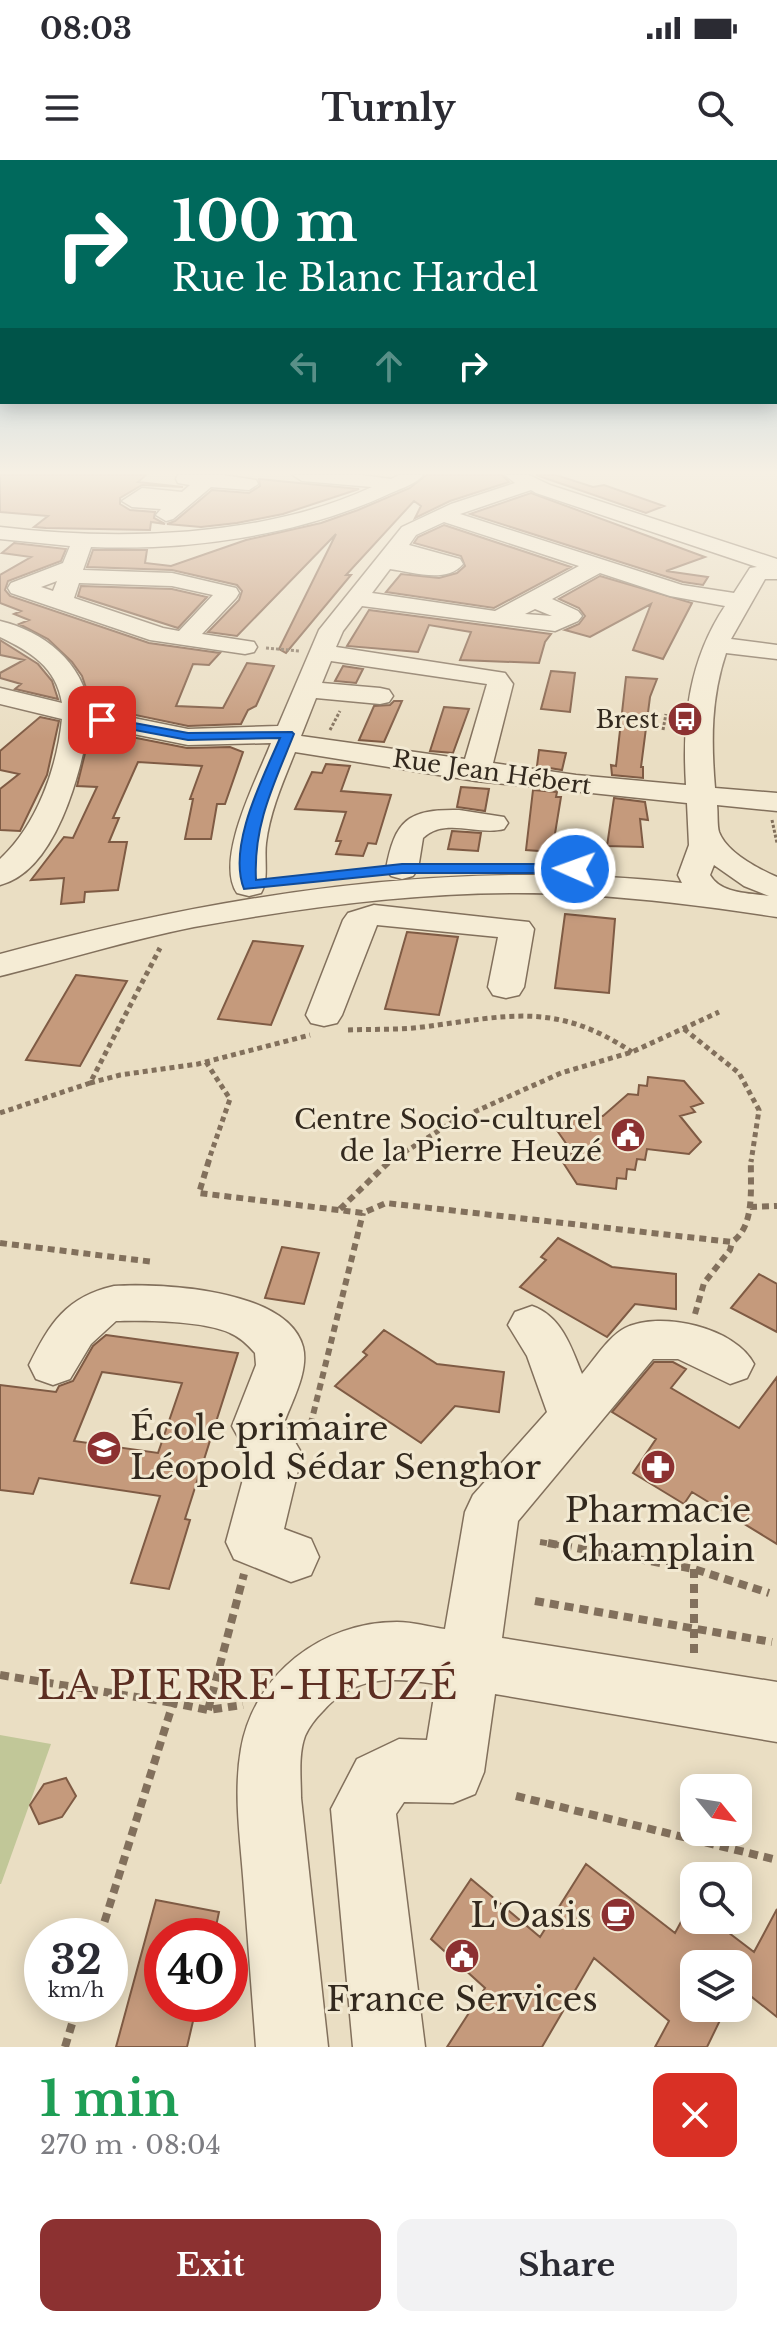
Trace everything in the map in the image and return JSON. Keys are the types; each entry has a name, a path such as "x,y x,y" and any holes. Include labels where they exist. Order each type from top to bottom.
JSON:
{"street":[{"path":"61,601 75,563"},
{"path":"249,886 248,857 254,818 307,689 316,652 383,563"},
{"path":"597,563 678,591 741,598"},
{"path":"749,563 756,568 773,571"},
{"path":"499,619 600,564"},
{"path":"710,874 700,797 700,703 715,644 741,598 773,571"},
{"path":"10,584 72,572 189,583 228,593 184,639"},
{"path":"10,584 139,629 245,647"},
{"path":"356,598 555,624 570,616 534,600"},
{"path":"0,628 43,651 61,667 73,695 77,715 59,788 44,827 25,854 0,875"},
{"path":"715,644 777,652"},
{"path":"316,652 496,678 500,684 476,772"},
{"path":"307,689 380,696"},
{"name":"Rue Jean Hébert","path":"0,696 188,737 286,738 476,772 700,797 777,802"},
{"path":"430,920 433,910 410,878 408,837 415,828 440,820 493,823"},
{"path":"0,942 126,909 249,886 410,878 534,867 710,874 777,889"},
{"path":"0,965 113,933 219,911 346,893 410,878 483,885 619,887 710,874 777,907"},
{"path":"328,1026 360,920 374,915 517,929 506,987"},
{"path":"53,1365 76,1324 107,1304 139,1302 240,1316 279,1346 280,1365 257,1426 276,1454 272,1549"},
{"path":"532,1325 549,1351 568,1404 578,1413"},
{"path":"389,2047 363,1809 379,1781 399,1770 453,1772 492,1512 639,1342 665,1336 685,1339 730,1364"},
{"path":"292,2047 269,1798 275,1736 268,1711 338,1662 373,1650 400,1650 777,1712"}],"path":[{"path":"245,647 316,652"},
{"path":"325,742 350,692"},
{"path":"663,730 666,714"},
{"path":"90,1083 158,949 166,944"},
{"path":"339,1210 396,1155 454,1121 561,1073 632,1052 719,1012"},
{"path":"0,1113 120,1075 206,1062 328,1026 416,1028 541,1015 584,1022 632,1052"},
{"path":"206,1062 230,1099 199,1193 363,1213 386,1203 732,1242 741,1236 750,1207 751,1155 758,1131 759,1110 739,1073 684,1029"},
{"path":"0,1105 12,1109"},
{"path":"750,1207 777,1206"},
{"path":"276,1454 310,1427 363,1213"},
{"path":"692,1326 704,1283 730,1250 732,1242"},
{"path":"0,1243 154,1262"},
{"path":"540,1542 694,1569 769,1593"},
{"path":"208,1710 272,1549"},
{"path":"694,1569 694,1670"},
{"path":"535,1601 772,1642"},
{"path":"0,1675 208,1710 268,1711"},
{"path":"106,1918 173,1703"},
{"path":"516,1796 777,1860"},
{"path":"65,2047 73,2022"}],"green space":[{"path":"0,1735 51,1744 1,1884 0,1884"}],"building":[{"path":"21,563 56,563 8,581 5,590 10,596 149,643 220,653 209,665 193,664 176,706 223,708 247,663 274,666 256,706 248,710 241,724 188,726 92,706 82,676 72,662 48,639 19,624 29,620 14,614 21,611 0,603 0,575"},
{"path":"88,563 171,566 179,563 308,563 237,636 208,632 239,600 242,591 237,585 172,570 87,567"},
{"path":"322,563 357,563 346,575 351,575 286,653 279,649"},
{"path":"464,563 559,563 571,567 494,608 386,592 401,574 439,578 457,573 465,566"},
{"path":"624,563 688,563 666,571 708,577 703,585 683,582"},
{"path":"600,576 692,603 663,659 633,650 651,604 590,637 565,630 579,624 585,616 579,608 559,599"},
{"path":"81,586 172,589 207,597 178,628 78,596"},
{"path":"369,610 551,634 545,642 539,663 460,660 471,632 429,625 418,652 347,646"},
{"path":"0,640 38,664 52,681 58,699 15,689 21,684 0,678 0,673 24,660 0,655"},
{"path":"343,666 363,669 356,683 335,681"},
{"path":"551,671 575,673 570,712 541,709"},
{"path":"626,677 657,679 650,697 641,767 643,778 612,775 611,765 616,766"},
{"path":"394,701 402,701 384,742 359,740 374,706 390,705"},
{"path":"444,707 469,709 453,753 430,751"},
{"path":"40,717 59,721 47,775 20,831 0,830 0,789 19,774 0,770 0,751"},
{"path":"91,729 187,748 230,747 243,752 225,804 217,804 211,839 185,839 193,799 190,799 202,766 138,762 113,818 119,818 109,842 127,842 118,890 85,892 84,902 61,904 64,878 31,880 64,837 73,838 97,787 77,786"},
{"path":"539,750 566,753 562,770 537,766"},
{"path":"326,764 350,766 341,791 391,795 376,844 368,843 363,856 336,854 341,841 336,841 346,812 295,809 312,772 322,773"},
{"path":"461,787 489,789 485,811 457,807"},
{"path":"533,790 557,792 556,797 561,797 552,852 526,850"},
{"path":"614,798 645,802 648,820 640,819 643,847 607,846"},
{"path":"452,831 481,833 478,851 448,849"},
{"path":"565,914 615,919 609,993 555,988"},
{"path":"407,932 458,937 439,1015 385,1009"},
{"path":"253,941 303,946 271,1025 218,1019"},
{"path":"76,975 127,981 80,1066 26,1060"},
{"name":"Centre Socio-culturel de la Pierre Heuzé","path":"648,1077 684,1081 703,1103 691,1107 695,1112 680,1116 701,1142 689,1154 647,1149 645,1160 637,1159 635,1170 627,1169 626,1179 617,1178 616,1189 577,1184 562,1161 572,1152 556,1129 574,1113 603,1116 628,1094 638,1095 639,1085 647,1086"},
{"path":"558,1238 612,1267 676,1274 676,1309 635,1304 607,1337 520,1287 546,1260 541,1257"},
{"path":"282,1247 319,1253 304,1304 265,1298"},
{"path":"759,1274 777,1284 777,1332 731,1308"},
{"path":"384,1330 437,1364 504,1372 499,1412 455,1406 421,1443 335,1386 367,1355 363,1352"},
{"path":"106,1335 238,1353 185,1519 190,1520 169,1589 131,1583 160,1496 39,1478 33,1494 0,1490 0,1385 56,1392 59,1386 73,1381 93,1346","holes":["102,1372 182,1383 158,1453 74,1441"]},
{"path":"654,1362 673,1362 686,1369 671,1388 739,1428 777,1377 777,1544 692,1492 684,1504 633,1473 656,1439 612,1412"},
{"path":"66,1778 76,1796 62,1817 39,1824 30,1805 44,1784"},
{"path":"586,1864 675,1933 680,1924 680,1934 730,1934 751,1950 680,1950 680,2022 719,2022 707,2047 655,2047 669,2021 594,1958 542,2047 447,2047 485,1988 431,1939 471,1879 540,1937"},
{"path":"156,1900 219,1912 218,1918 151,1918"},
{"path":"777,1909 777,2017 752,1997 752,1950 754,1952"},
{"path":"144,1944 144,2022 193,2022 187,2047 116,2047 123,2022 128,2022 128,2003"}],"place":[{"name":"Brest","path":"685,719"},
{"name":"Centre Socio-culturel de la Pierre Heuzé","path":"628,1135"},
{"name":"École primaire Léopold Sédar Senghor","path":"104,1448"},
{"name":"Pharmacie Champlain","path":"658,1467"},
{"name":"L'Oasis","path":"618,1915"},
{"name":"France Services","path":"462,1956"}],"district":[{"name":"LA PIERRE-HEUZÉ","path":"248,1685"}],"route":[{"path":"102,720 188,737 288,734 254,818 248,857 249,886 402,869 575,869"}]}
